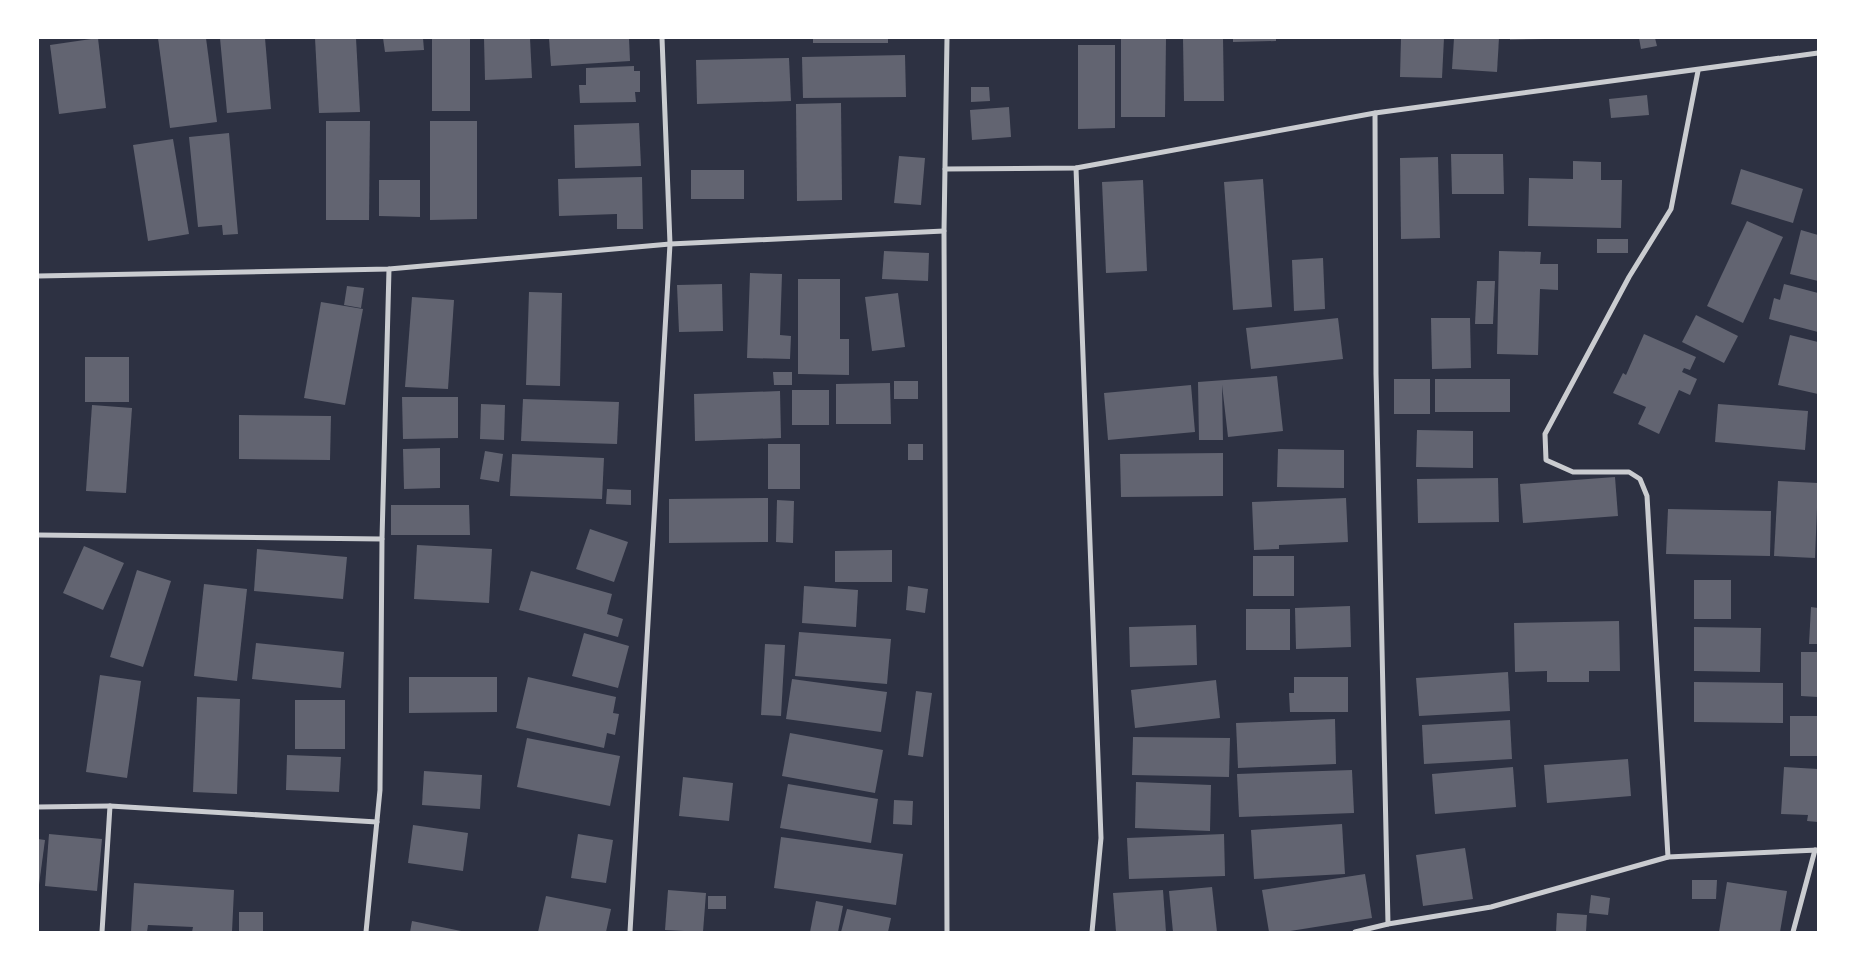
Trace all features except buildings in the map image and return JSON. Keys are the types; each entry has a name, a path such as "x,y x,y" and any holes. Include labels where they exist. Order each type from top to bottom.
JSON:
{"street":[{"path":"630,932 670,244 662,38"},
{"path":"947,38 944,231 947,932"},
{"path":"946,169 1076,168 1375,113 1698,71 1818,53"},
{"path":"1668,857 1647,496 1640,479 1629,472 1573,472 1546,460 1545,434 1629,277 1671,209 1698,71"},
{"path":"1375,113 1376,374 1388,924"},
{"path":"1076,168 1101,838 1092,932"},
{"path":"38,276 389,269 670,244 944,231"},
{"path":"366,932 380,790 382,538 389,269"},
{"path":"38,535 382,538"},
{"path":"38,807 110,806 377,822"},
{"path":"102,932 110,806"},
{"path":"1355,932 1388,924 1490,907 1668,857 1817,850 1793,932"}]}
